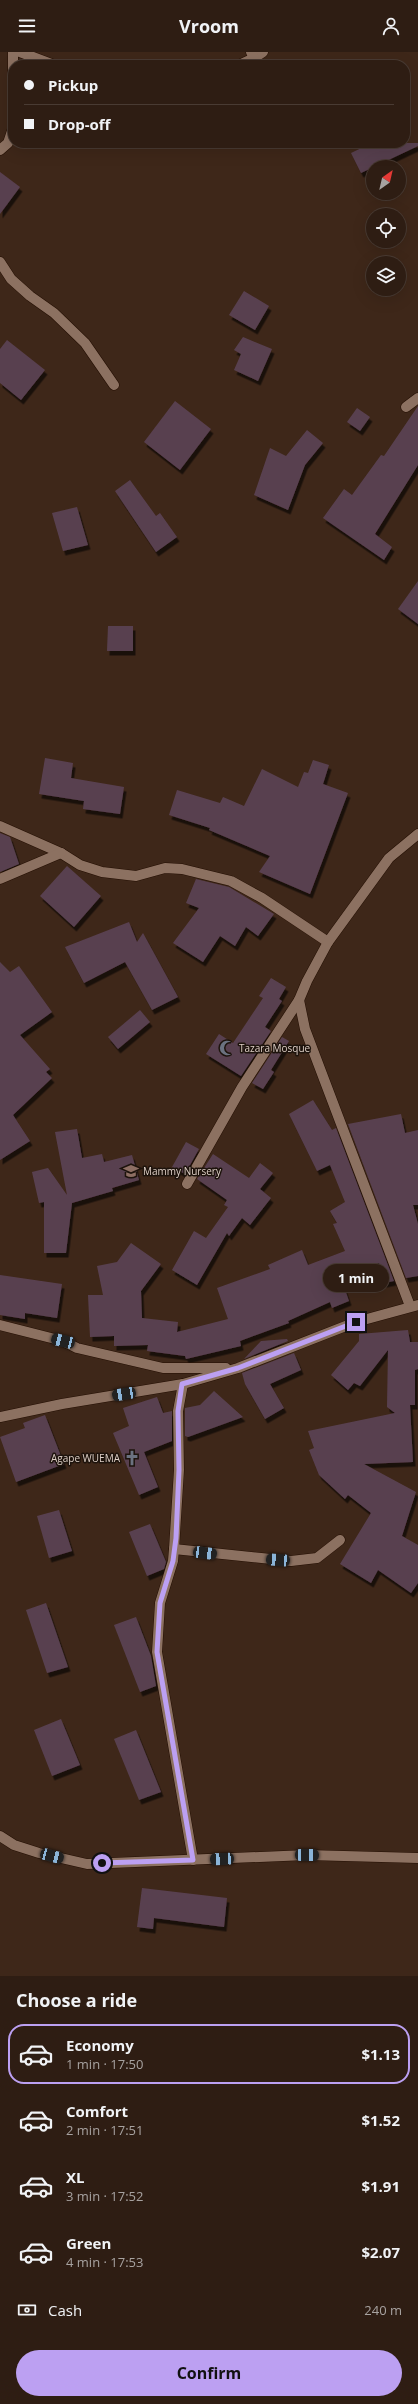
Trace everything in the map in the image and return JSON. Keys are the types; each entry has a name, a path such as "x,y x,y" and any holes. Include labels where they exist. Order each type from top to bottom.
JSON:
{"street":[{"path":"20,52 41,60"},
{"path":"252,55 263,52"},
{"path":"0,150 8,143"},
{"path":"0,262 11,279 30,296 54,313 85,343 114,385"},
{"path":"406,407 418,398"},
{"path":"0,826 61,853 80,865 102,872 136,876 164,868 182,869 218,877 262,898 328,942"},
{"path":"187,1184 242,1087 300,1000 307,981 328,942 389,858 418,834"},
{"path":"0,879 61,853"},
{"path":"0,1417 62,1404 182,1384 238,1368 356,1322 414,1306 305,1029 300,1000"},
{"path":"0,1325 63,1341 77,1348 163,1368 238,1368"},
{"path":"182,1384 178,1411 179,1470 173,1561 160,1603 157,1652 193,1860"},
{"path":"174,1549 291,1561 317,1558 340,1540"},
{"path":"0,1836 14,1845 39,1853 87,1864 307,1855 418,1858"}],"building":[{"path":"410,143 418,143 418,146 388,160 366,160 366,171 361,173 351,153 362,148 410,148"},
{"path":"0,172 20,187 0,214"},
{"path":"244,291 269,306 255,330 229,315"},
{"path":"243,337 272,349 258,381 234,370 241,354 234,350"},
{"path":"7,340 45,370 21,400 0,383 0,349"},
{"path":"175,401 211,429 180,470 144,442"},
{"path":"418,406 418,465 375,534 392,547 384,560 323,518 344,489 352,495 381,455 384,456"},
{"path":"357,408 370,417 360,431 347,422"},
{"path":"307,430 323,443 305,465 288,510 254,495 270,448 286,456"},
{"path":"130,480 156,516 160,513 177,537 156,552 115,491"},
{"path":"77,507 88,545 63,551 52,513"},
{"path":"418,581 418,624 398,609"},
{"path":"108,626 133,626 133,651 107,651"},
{"path":"45,758 73,763 71,778 124,787 120,814 83,809 84,801 39,794"},
{"path":"313,760 329,765 323,784 348,793 310,894 259,872 270,856 209,830 210,828 169,815 177,790 220,803 223,797 244,806 262,769 298,787 304,772 308,773"},
{"path":"0,833 10,837 19,864 0,872"},
{"path":"67,866 101,896 74,927 40,896"},
{"path":"196,879 229,887 274,914 258,936 246,927 235,946 220,936 203,962 173,943 199,908 186,903"},
{"path":"129,922 137,942 143,933 178,997 152,1010 125,962 84,983 65,947"},
{"path":"0,962 10,972 19,966 52,1012 20,1035 50,1069 46,1072 52,1078 13,1115 30,1141 0,1160"},
{"path":"271,978 286,987 279,999 282,1001 265,1027 271,1031 241,1076 206,1054 219,1034 233,1043 263,998 259,996"},
{"path":"140,1010 150,1022 118,1049 108,1037"},
{"path":"282,1037 289,1041 271,1070 274,1072 263,1089 252,1083"},
{"path":"313,1100 332,1130 336,1128 394,1281 384,1283 379,1263 340,1275 349,1301 332,1308 330,1302 288,1321 289,1323 240,1341 241,1346 186,1359 185,1356 147,1351 148,1345 114,1346 114,1336 90,1337 88,1295 103,1295 97,1266 117,1262 131,1243 161,1264 141,1291 142,1318 178,1322 177,1332 228,1319 217,1288 270,1269 268,1265 302,1250 308,1265 345,1251 333,1224 337,1223 330,1211 345,1202 330,1165 317,1171 289,1114"},
{"path":"401,1114 405,1133 418,1130 418,1205 413,1205 418,1224 418,1276 406,1278 348,1124"},
{"path":"77,1129 82,1158 102,1154 104,1162 132,1155 139,1180 112,1188 113,1191 72,1203 66,1253 44,1253 44,1202 39,1203 32,1172 48,1168 67,1195 55,1132"},
{"path":"186,1142 199,1149 185,1174 172,1167"},
{"path":"213,1154 249,1178 260,1163 273,1173 260,1189 271,1198 250,1225 242,1218 229,1236 227,1233 197,1285 172,1270 194,1231 206,1238 228,1207 224,1205 227,1200 197,1179"},
{"path":"0,1275 62,1284 57,1318 25,1313 25,1319 0,1315"},
{"path":"408,1330 410,1342 418,1342 418,1369 415,1370 415,1405 410,1405 413,1462 364,1464 416,1492 402,1536 418,1545 418,1583 411,1593 378,1570 371,1583 340,1564 371,1513 348,1495 345,1499 319,1475 309,1450 314,1448 308,1431 395,1413 387,1407 388,1350 360,1386 354,1383 348,1390 331,1375 359,1341 359,1334"},
{"path":"287,1339 288,1341 244,1359 261,1341"},
{"path":"294,1353 301,1370 270,1384 284,1408 265,1419 245,1384 242,1373"},
{"path":"214,1391 243,1417 188,1437 185,1436 185,1408 200,1405"},
{"path":"157,1397 163,1413 172,1411 172,1441 144,1452 158,1487 139,1495 113,1433 129,1426 123,1408"},
{"path":"45,1415 64,1464 16,1482 0,1437 25,1428 23,1423"},
{"path":"59,1510 72,1551 49,1558 37,1516"},
{"path":"150,1524 166,1562 164,1569 147,1576 129,1532"},
{"path":"46,1603 68,1667 47,1673 26,1610"},
{"path":"136,1617 151,1656 156,1686 140,1692 114,1625"},
{"path":"61,1719 80,1765 52,1776 34,1730"},
{"path":"136,1730 161,1792 139,1800 114,1739"},
{"path":"142,1888 227,1898 224,1927 154,1918 153,1929 137,1927"}],"place":[{"name":"Tazara Mosque","path":"227,1048"},
{"name":"Mammy Nursery","path":"131,1171"},
{"name":"Agape WUEMA","path":"132,1458"}],"route":[{"path":"102,1863 193,1860 192,1843 182,1799 179,1773 157,1652 160,1603 173,1561 176,1538 179,1470 178,1411 182,1384 238,1368 356,1322"}]}
